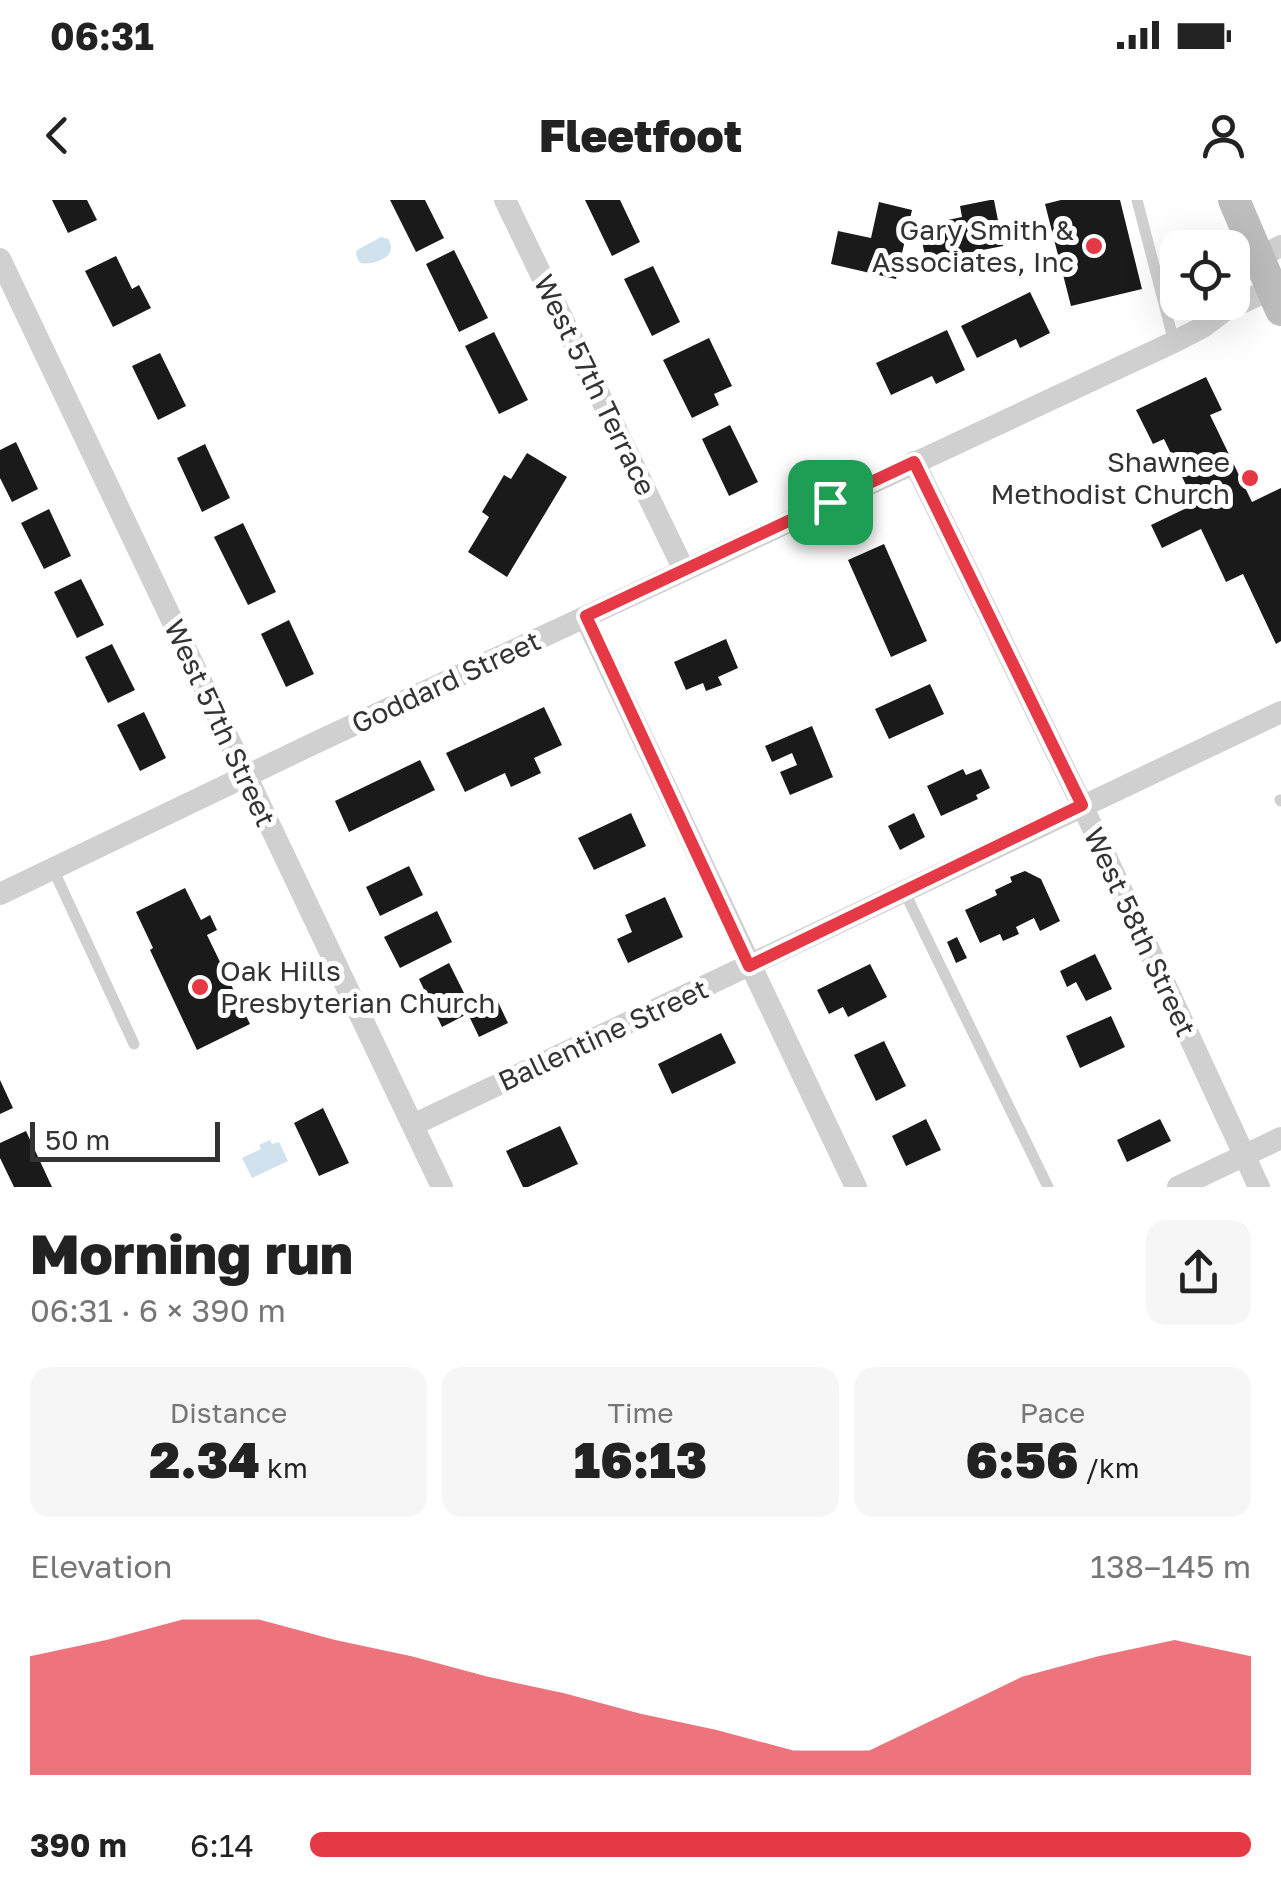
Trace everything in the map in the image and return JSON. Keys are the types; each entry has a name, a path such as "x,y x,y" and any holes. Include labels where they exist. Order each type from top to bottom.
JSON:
{"main road":[{"path":"1234,200 1269,252 1276,300"}],"street":[{"name":"West 57th Terrace","path":"505,200 684,570"},
{"name":"West 57th Street","path":"0,259 442,1187"},
{"name":"Goddard Street","path":"0,894 1174,342 1224,311 1276,300"},
{"name":"West 58th Street","path":"914,462 1082,805 1259,1187"},
{"path":"586,616 856,1187"},
{"name":"Ballentine Street","path":"413,1124 1281,712"},
{"path":"1178,1187 1281,1138"}],"lane":[{"path":"1137,200 1174,342"},
{"path":"53,869 134,1044"},
{"path":"904,891 1048,1187"}],"water":[{"path":"381,237 391,245 388,255 378,261 360,263 357,250"},
{"path":"270,1140 272,1144 279,1142 288,1161 252,1178 242,1158"}],"building":[{"path":"52,200 87,200 97,220 68,233"},
{"path":"390,200 425,200 444,238 416,252"},
{"path":"585,200 620,200 640,242 612,256"},
{"path":"994,200 1003,246 926,261 919,226 962,217 960,206"},
{"name":"Gary Smith & Associates, Inc","path":"1061,200 1120,200 1142,289 1071,306 1045,204"},
{"path":"879,202 912,210 896,279 831,264 838,231 871,238"},
{"path":"454,250 488,318 459,332 426,264"},
{"path":"116,256 132,289 139,285 151,308 113,327 85,271"},
{"path":"653,266 680,322 652,336 624,279"},
{"path":"1030,292 1050,333 1020,348 1016,339 977,358 961,326"},
{"path":"947,330 965,370 936,384 932,376 891,395 876,363"},
{"path":"494,332 528,400 499,414 465,346"},
{"path":"709,338 732,386 714,394 719,405 692,418 663,360"},
{"path":"160,353 186,406 158,420 132,366"},
{"path":"1206,377 1222,410 1210,415 1252,502 1281,488 1281,641 1276,644 1243,574 1226,582 1201,529 1162,548 1151,525 1195,504 1164,439 1153,444 1136,410"},
{"path":"730,425 758,482 729,496 702,439"},
{"path":"16,442 38,489 12,502 0,478 0,450"},
{"path":"205,444 230,498 202,512 177,458"},
{"path":"527,453 567,477 507,577 468,552 489,517 482,512 504,475 511,479"},
{"path":"49,509 71,556 44,569 21,523"},
{"path":"243,523 276,592 248,605 214,537"},
{"path":"884,544 927,641 891,657 848,560"},
{"path":"81,579 104,625 77,638 54,592"},
{"path":"289,620 314,674 286,687 261,634"},
{"path":"726,639 738,668 718,677 722,685 706,691 703,683 686,690 674,662"},
{"path":"112,644 135,690 108,703 85,657"},
{"path":"930,684 944,714 889,739 875,709"},
{"path":"544,707 562,745 534,758 541,773 511,787 505,773 465,792 446,753"},
{"path":"144,712 166,758 140,771 117,725"},
{"path":"812,726 833,777 790,795 780,772 797,765 792,753 772,762 765,746"},
{"path":"420,760 435,790 349,832 335,801"},
{"path":"963,769 966,775 981,769 990,788 976,795 978,799 941,816 927,786"},
{"path":"631,813 646,846 594,870 578,838"},
{"path":"914,813 925,837 900,850 888,826"},
{"path":"409,866 423,895 380,916 366,887"},
{"path":"1025,871 1041,879 1060,921 1040,931 1034,918 1016,927 1019,934 1003,941 1000,934 980,943 965,910 997,895 995,890 1012,882 1010,877"},
{"name":"Oak Hills Presbyterian Church","path":"185,888 201,920 210,915 217,930 207,935 250,1024 197,1050 136,912"},
{"path":"665,897 683,937 628,963 617,939 632,932 625,915"},
{"path":"437,911 452,942 400,968 384,937"},
{"path":"957,937 967,958 956,963 947,942"},
{"path":"1095,954 1112,989 1086,1001 1076,982 1067,987 1060,971"},
{"path":"449,963 473,1011 442,1027 419,979"},
{"path":"870,964 887,997 848,1017 843,1007 829,1014 817,990"},
{"path":"498,1002 508,1023 479,1037 469,1016"},
{"path":"1111,1016 1125,1047 1080,1068 1066,1036"},
{"path":"721,1033 736,1063 672,1094 658,1064"},
{"path":"884,1041 906,1086 876,1101 854,1055"},
{"path":"0,1080 13,1108 0,1114"},
{"path":"323,1108 349,1163 319,1176 294,1123"},
{"path":"926,1119 941,1150 906,1166 892,1136"},
{"path":"1160,1119 1171,1141 1127,1162 1117,1140"},
{"path":"560,1126 578,1164 523,1187 506,1151"},
{"path":"26,1131 52,1187 14,1187 0,1158 0,1143"}],"place":[{"name":"Gary Smith & Associates, Inc","path":"1094,246"},
{"name":"Shawnee Methodist Church","path":"1250,478"},
{"name":"Oak Hills Presbyterian Church","path":"200,987"}],"route":[{"path":"914,462 1082,805 749,966 586,616 830,502 914,462"}]}
